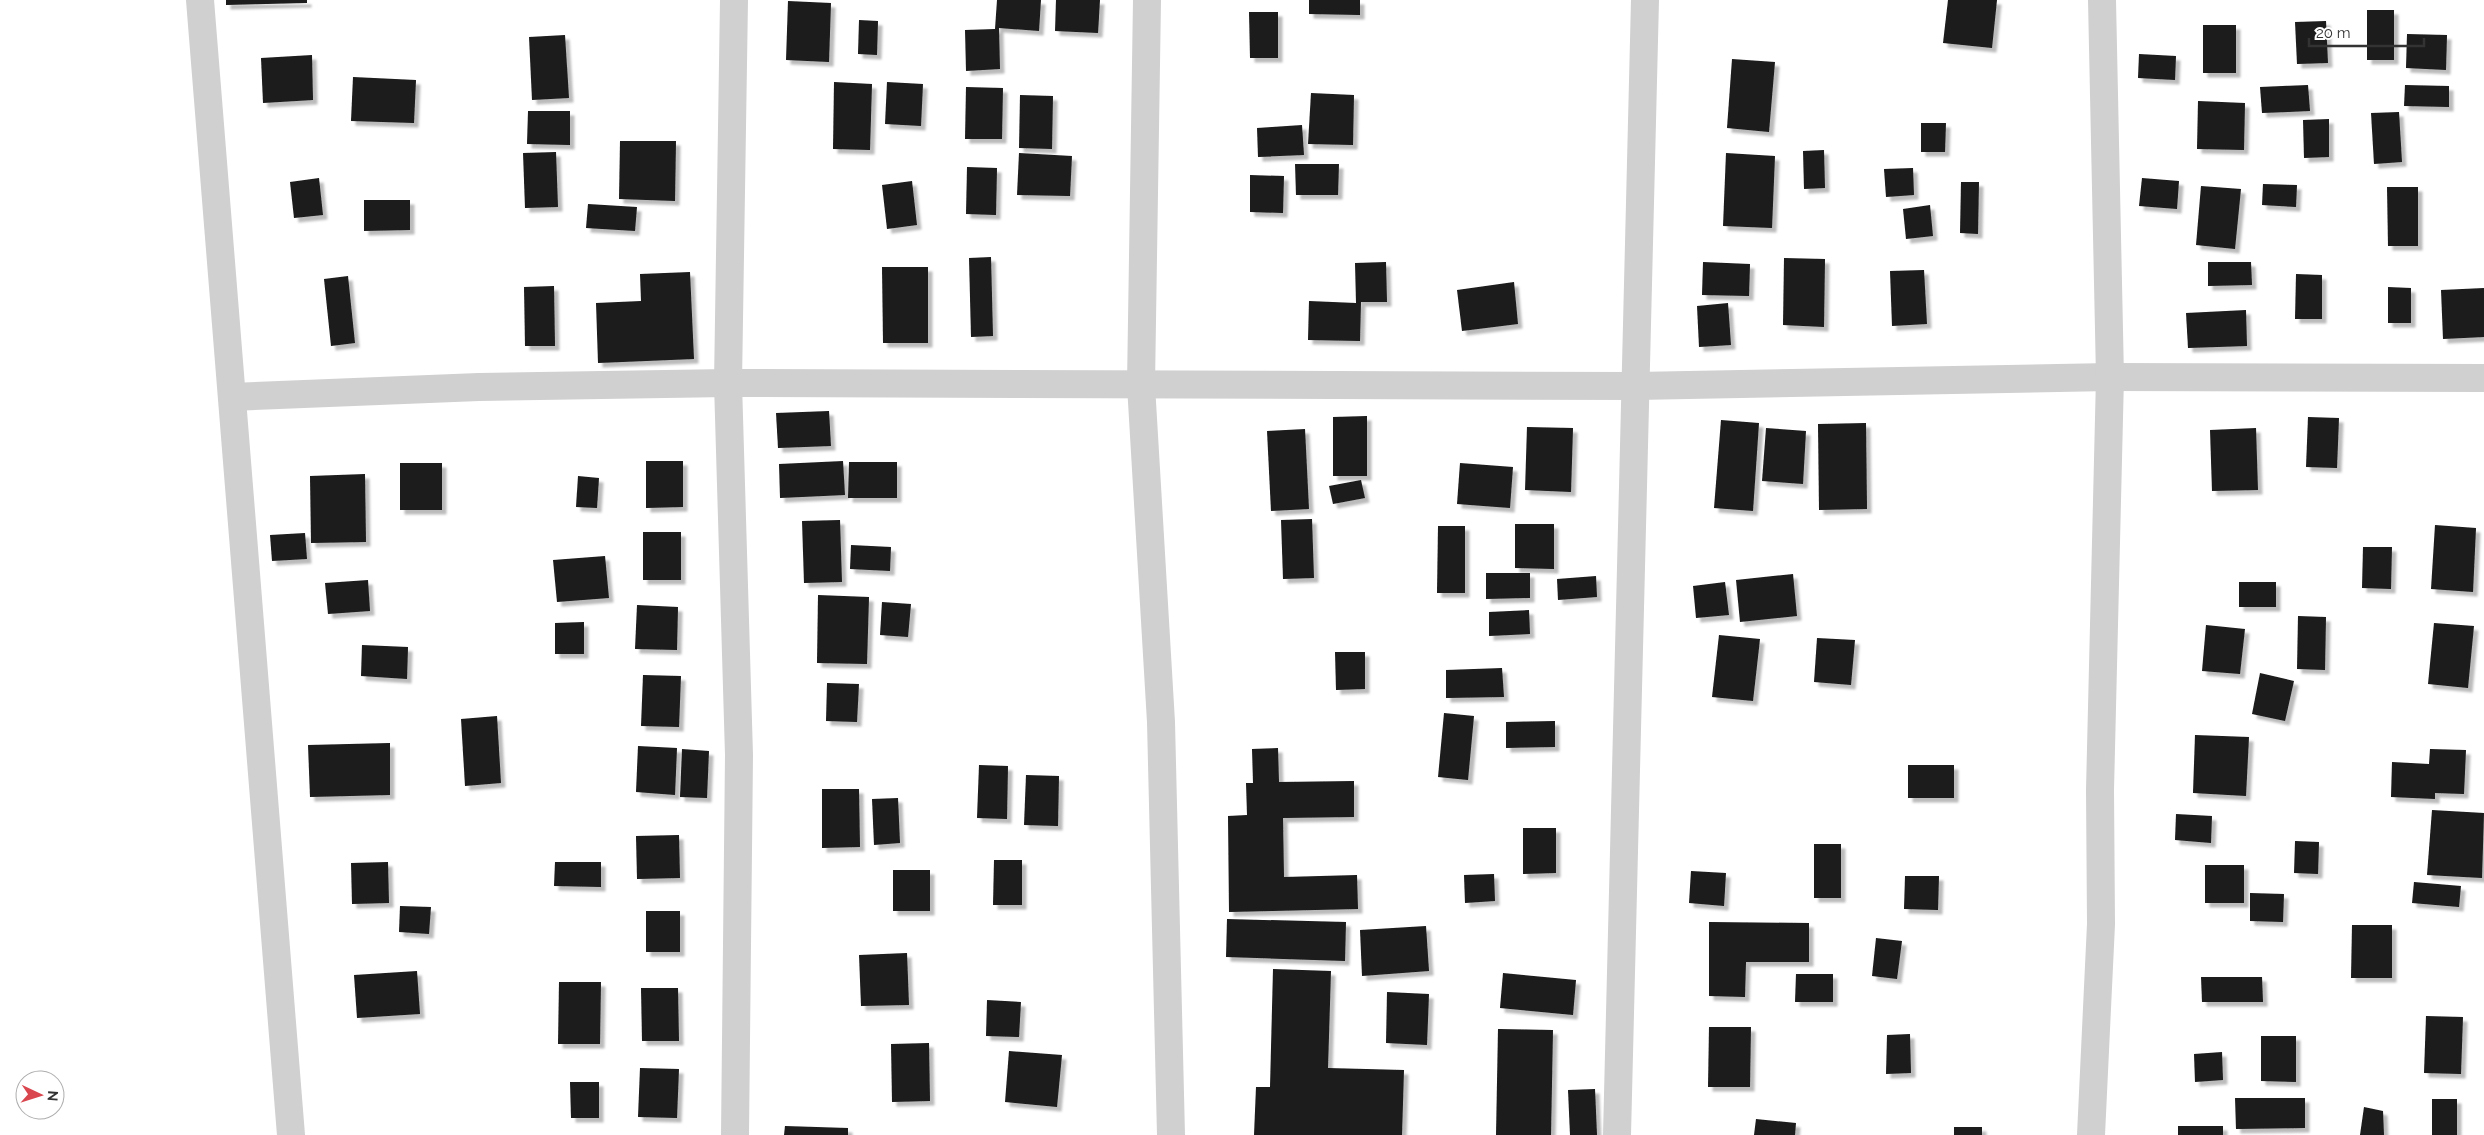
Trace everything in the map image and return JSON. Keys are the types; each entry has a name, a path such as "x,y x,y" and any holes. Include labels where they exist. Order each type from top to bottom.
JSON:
{"street":[{"path":"200,0 291,1135"},
{"path":"734,0 728,382 739,755 735,1135"},
{"path":"1147,0 1141,385 1161,722 1171,1135"},
{"path":"1617,1135 1626,698 1636,386 1645,0"},
{"path":"2091,1135 2101,924 2100,790 2110,377 2102,0"},
{"path":"232,398 479,387 728,382 1636,386 2110,377 2484,378"}],"building":[{"path":"226,0 307,0 307,3 226,5"},
{"path":"997,0 1041,0 1039,31 999,28 1000,69 966,71 965,30 995,29"},
{"path":"1056,0 1100,0 1098,33 1055,31"},
{"path":"1309,0 1360,0 1360,15 1309,14"},
{"path":"1948,0 1997,0 1992,48 1943,43"},
{"path":"788,1 831,3 829,62 786,60"},
{"path":"2367,10 2394,10 2394,60 2367,60"},
{"path":"1249,12 1278,12 1278,58 1250,58"},
{"path":"859,20 878,21 877,55 858,54"},
{"path":"2326,21 2328,63 2297,64 2295,22"},
{"path":"2203,25 2236,25 2236,73 2203,73"},
{"path":"2407,34 2447,35 2446,70 2406,68"},
{"path":"565,35 569,98 532,100 529,37"},
{"path":"2139,54 2176,56 2175,80 2138,78"},
{"path":"312,55 313,100 263,103 261,58"},
{"path":"1732,59 1775,62 1769,132 1727,128"},
{"path":"353,77 416,80 414,123 351,121"},
{"path":"834,82 872,84 870,150 833,149"},
{"path":"887,82 923,84 921,126 885,124"},
{"path":"2308,85 2310,111 2262,113 2260,87"},
{"path":"2405,85 2449,86 2449,107 2404,106"},
{"path":"966,87 1003,88 1002,139 965,139"},
{"path":"1311,93 1354,95 1353,145 1308,144"},
{"path":"1020,95 1053,96 1052,149 1019,148"},
{"path":"2198,101 2245,103 2244,150 2197,149"},
{"path":"528,111 570,111 570,145 527,144"},
{"path":"2399,112 2402,162 2374,164 2371,113"},
{"path":"2329,119 2329,157 2304,158 2303,120"},
{"path":"1921,123 1946,123 1945,152 1921,152"},
{"path":"1302,125 1304,155 1258,157 1257,128"},
{"path":"620,141 676,141 675,201 619,199"},
{"path":"1824,150 1825,188 1804,189 1803,151"},
{"path":"556,152 558,207 525,208 523,153"},
{"path":"1019,153 1072,156 1070,196 1017,195"},
{"path":"1726,153 1775,156 1772,228 1723,226"},
{"path":"1295,164 1339,164 1338,195 1296,195"},
{"path":"967,167 997,168 996,215 966,214"},
{"path":"1913,168 1914,195 1886,197 1884,169"},
{"path":"1250,175 1284,176 1283,213 1250,212"},
{"path":"319,178 323,215 294,218 290,182"},
{"path":"2142,178 2179,181 2177,209 2139,206"},
{"path":"912,181 917,225 887,229 882,185"},
{"path":"1961,182 1979,182 1978,234 1960,233"},
{"path":"2263,184 2297,185 2296,207 2262,205"},
{"path":"2201,186 2241,189 2235,249 2196,245"},
{"path":"2387,187 2418,187 2418,246 2388,246"},
{"path":"364,200 410,200 410,230 364,231"},
{"path":"588,204 637,207 635,231 586,228"},
{"path":"1930,205 1933,236 1906,239 1903,209"},
{"path":"991,257 993,336 971,337 969,258"},
{"path":"1784,258 1825,259 1824,327 1783,325"},
{"path":"1386,262 1387,302 1361,302 1360,341 1308,340 1309,301 1356,303 1355,263"},
{"path":"1703,262 1750,264 1749,296 1702,295"},
{"path":"2208,262 2251,262 2252,285 2208,286"},
{"path":"882,267 928,267 928,343 883,343"},
{"path":"1924,270 1927,324 1892,326 1890,271"},
{"path":"690,272 694,359 598,363 596,303 641,301 640,274"},
{"path":"2296,274 2322,275 2322,319 2295,319"},
{"path":"348,276 355,343 331,346 324,279"},
{"path":"1514,282 1518,324 1462,331 1457,290"},
{"path":"554,286 555,346 525,346 524,287"},
{"path":"2388,287 2411,288 2411,323 2388,323"},
{"path":"2484,288 2484,337 2443,339 2441,290"},
{"path":"1728,303 1731,345 1699,347 1697,306"},
{"path":"2246,310 2247,346 2188,348 2186,313"},
{"path":"829,411 831,446 778,448 776,413"},
{"path":"1367,416 1367,476 1333,476 1333,417"},
{"path":"2308,417 2339,418 2337,468 2306,467"},
{"path":"1721,420 1759,423 1753,511 1714,508"},
{"path":"1866,423 1867,509 1819,510 1818,424"},
{"path":"1527,427 1573,428 1571,492 1525,490"},
{"path":"1766,428 1806,431 1803,484 1762,481"},
{"path":"2256,428 2258,490 2212,491 2210,430"},
{"path":"1305,429 1309,509 1271,511 1267,431"},
{"path":"646,461 683,461 683,507 646,508"},
{"path":"843,461 845,495 780,498 779,464"},
{"path":"849,462 897,462 897,498 848,498"},
{"path":"400,463 442,463 442,510 400,510"},
{"path":"1460,463 1513,467 1510,508 1457,504"},
{"path":"365,474 366,542 311,543 310,476"},
{"path":"578,476 599,478 597,508 576,507"},
{"path":"1361,480 1365,498 1333,504 1329,486"},
{"path":"1312,519 1314,578 1283,579 1281,520"},
{"path":"840,520 842,582 804,583 802,521"},
{"path":"1515,524 1554,524 1554,569 1515,568"},
{"path":"2435,525 2476,528 2473,592 2431,589"},
{"path":"1438,526 1465,526 1465,593 1437,593"},
{"path":"643,532 681,532 681,580 643,580"},
{"path":"305,533 307,559 272,561 270,535"},
{"path":"851,545 891,547 890,571 850,569"},
{"path":"2363,547 2392,547 2391,589 2362,588"},
{"path":"605,556 609,598 557,602 553,560"},
{"path":"1486,573 1530,573 1530,598 1486,599"},
{"path":"1793,574 1797,616 1740,622 1736,580"},
{"path":"1596,576 1597,597 1558,600 1557,579"},
{"path":"368,580 370,611 328,614 325,583"},
{"path":"1725,582 1729,615 1696,618 1693,586"},
{"path":"2239,582 2276,582 2276,607 2239,607"},
{"path":"818,595 869,597 867,664 817,663"},
{"path":"882,602 911,604 908,637 880,635"},
{"path":"637,605 678,607 677,650 635,649"},
{"path":"1529,610 1530,634 1489,636 1489,612"},
{"path":"2298,616 2326,617 2325,670 2297,669"},
{"path":"584,622 584,654 555,654 555,623"},
{"path":"2434,623 2474,626 2468,688 2428,684"},
{"path":"2206,625 2245,629 2240,674 2202,671"},
{"path":"1719,635 1760,639 1753,701 1712,697"},
{"path":"1817,638 1855,640 1851,685 1814,682"},
{"path":"362,645 408,647 407,679 361,676"},
{"path":"1335,652 1365,652 1365,689 1336,690"},
{"path":"1502,668 1504,697 1446,698 1446,670"},
{"path":"2260,673 2294,681 2285,721 2252,714"},
{"path":"643,675 681,676 679,727 641,726"},
{"path":"827,683 859,684 857,722 826,721"},
{"path":"1444,713 1474,716 1468,780 1438,777"},
{"path":"497,716 501,783 465,786 461,719"},
{"path":"1555,721 1555,747 1506,748 1506,722"},
{"path":"2195,735 2249,737 2246,796 2193,793"},
{"path":"390,743 390,795 310,797 308,745"},
{"path":"638,746 677,748 675,795 636,792"},
{"path":"1278,748 1279,782 1354,781 1354,817 1283,818 1284,877 1357,875 1358,909 1229,912 1228,816 1247,815 1246,783 1253,783 1252,749"},
{"path":"682,749 709,751 707,798 680,797"},
{"path":"2430,749 2466,750 2464,794 2435,793 2435,799 2391,797 2392,762 2429,764"},
{"path":"979,765 1008,766 1007,819 977,818"},
{"path":"1908,765 1954,765 1954,798 1908,798"},
{"path":"1026,775 1059,776 1058,826 1024,825"},
{"path":"822,789 859,789 860,847 822,848"},
{"path":"898,798 900,843 874,845 872,799"},
{"path":"2432,810 2484,813 2482,878 2427,875"},
{"path":"2176,814 2212,816 2211,843 2175,840"},
{"path":"1523,828 1556,828 1556,873 1523,874"},
{"path":"679,835 680,878 637,879 636,836"},
{"path":"2295,841 2319,842 2318,874 2294,873"},
{"path":"1814,844 1841,844 1841,898 1814,898"},
{"path":"994,860 1022,860 1022,905 993,905"},
{"path":"388,862 389,903 352,904 351,863"},
{"path":"555,862 601,862 601,887 554,886"},
{"path":"2205,865 2244,865 2244,903 2205,903"},
{"path":"893,870 930,870 930,911 893,911"},
{"path":"1691,871 1726,873 1724,906 1689,903"},
{"path":"1494,874 1495,901 1465,903 1464,875"},
{"path":"1905,876 1939,876 1938,910 1904,909"},
{"path":"2414,882 2461,886 2459,907 2412,903"},
{"path":"2250,893 2284,894 2283,922 2250,921"},
{"path":"400,906 431,907 429,934 399,932"},
{"path":"646,911 680,911 680,952 646,952"},
{"path":"1227,919 1346,922 1345,961 1226,957"},
{"path":"1709,922 1809,923 1809,962 1746,962 1745,997 1709,996"},
{"path":"2352,925 2392,925 2392,978 2351,978"},
{"path":"1426,926 1429,971 1362,976 1360,930"},
{"path":"1876,938 1902,941 1897,979 1872,976"},
{"path":"907,953 909,1005 861,1006 859,955"},
{"path":"1273,969 1331,971 1328,1068 1404,1070 1402,1135 1254,1135 1256,1087 1270,1087"},
{"path":"417,971 420,1014 357,1018 354,975"},
{"path":"1503,973 1576,980 1573,1015 1500,1008"},
{"path":"1796,974 1833,974 1833,1002 1795,1002"},
{"path":"2201,977 2262,977 2263,1002 2202,1002"},
{"path":"559,982 601,982 600,1044 558,1044"},
{"path":"641,988 678,988 679,1041 642,1041"},
{"path":"1387,992 1429,994 1427,1045 1386,1043"},
{"path":"987,1000 1021,1002 1019,1037 986,1036"},
{"path":"2426,1016 2463,1017 2461,1074 2424,1073"},
{"path":"1709,1027 1751,1027 1750,1087 1708,1087"},
{"path":"1498,1029 1553,1030 1551,1135 1496,1135"},
{"path":"1910,1034 1911,1073 1886,1074 1887,1035"},
{"path":"2261,1036 2296,1036 2296,1082 2261,1081"},
{"path":"929,1043 930,1101 892,1102 891,1044"},
{"path":"1009,1051 1062,1055 1057,1107 1005,1102"},
{"path":"2222,1052 2223,1080 2195,1082 2194,1054"},
{"path":"640,1068 679,1069 677,1118 638,1117"},
{"path":"570,1082 599,1082 599,1118 571,1118"},
{"path":"1595,1089 1597,1135 1570,1135 1568,1090"},
{"path":"2235,1098 2305,1098 2305,1128 2236,1129"},
{"path":"2432,1099 2457,1099 2457,1135 2432,1135"},
{"path":"2364,1107 2383,1111 2384,1135 2360,1135"},
{"path":"1756,1119 1796,1123 1795,1135 1754,1135"},
{"path":"785,1126 848,1128 848,1135 784,1135"},
{"path":"2178,1126 2223,1126 2223,1135 2178,1135"},
{"path":"1954,1127 1982,1127 1982,1135 1954,1135"}]}
